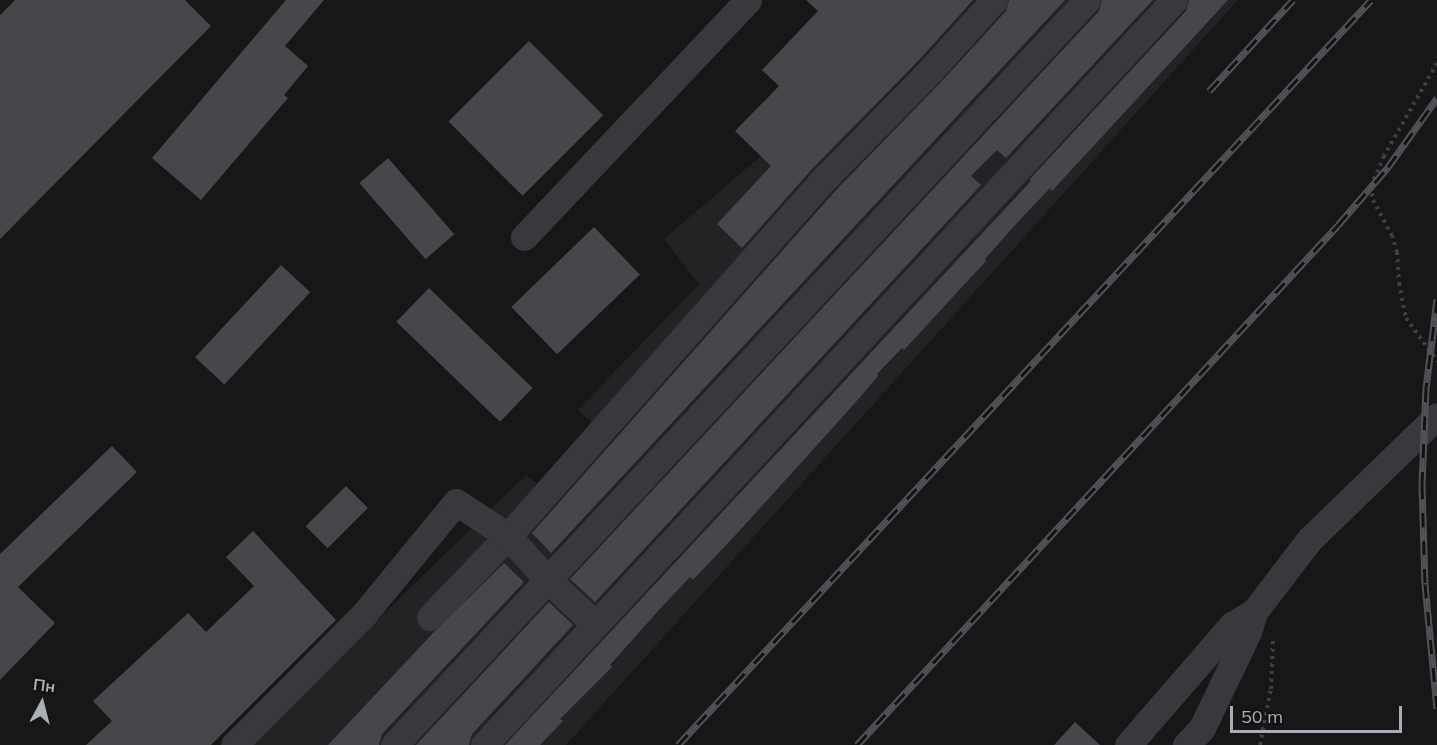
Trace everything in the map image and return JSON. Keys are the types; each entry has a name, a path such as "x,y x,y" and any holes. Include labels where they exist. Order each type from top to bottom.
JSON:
{"lane":[{"path":"524,237 748,0"},
{"path":"430,617 508,536 825,177 931,70 994,0"},
{"path":"394,745 1087,0"},
{"path":"484,745 1174,0"},
{"path":"1128,745 1232,626 1254,612 1309,540 1437,416"},
{"path":"234,745 364,614 456,502 508,536 547,579 595,624"},
{"path":"1186,745 1202,728 1248,632 1254,612"}],"path":[{"path":"1437,63 1384,156 1371,186 1373,200 1392,235 1397,252 1399,283 1406,318 1437,361"},
{"path":"1254,612 1273,631 1271,689 1260,745"}],"shaded area":[{"path":"909,0 1238,0 566,745 249,745 526,475 543,488 594,425 578,410 699,284 664,239 761,156"}],"building":[{"path":"15,0 185,0 211,26 0,239 0,15"},
{"path":"286,0 324,0 285,46 308,66 284,95 288,98 201,200 152,158"},
{"path":"806,0 973,0 920,59 813,168 742,248 717,224 771,166 735,131 779,86 762,70 818,11"},
{"path":"1009,0 1065,0 551,553 532,533 837,189 1006,11"},
{"path":"1102,0 1153,0 1006,158 997,150 971,176 981,185 595,602 570,579 1099,11"},
{"path":"1189,0 1228,0 1052,191 1050,188 1017,223 985,259 986,261 904,350 902,348 877,374 878,376 855,403 742,528 693,580 690,577 658,611 610,665 612,667 560,719 563,721 540,745 505,745 1031,181 1029,180 1186,11"},
{"path":"529,41 603,115 523,196 448,122"},
{"path":"388,158 454,234 426,259 359,183"},
{"path":"594,227 640,274 557,354 511,307"},
{"path":"281,265 310,292 224,384 195,357"},
{"path":"429,288 533,388 500,422 396,322"},
{"path":"112,446 137,472 18,587 55,623 0,680 0,554"},
{"path":"346,486 368,508 328,548 306,526"},
{"path":"253,531 336,620 211,745 86,745 112,721 93,701 188,613 206,632 254,586 226,557"},
{"path":"504,563 524,582 382,734 379,745 328,745 434,632"},
{"path":"549,602 573,625 472,734 469,745 416,745"},
{"path":"1075,722 1100,745 1054,745"}],"railway":[{"path":"1209,91 1293,0"},
{"path":"678,745 1371,0"},
{"path":"857,745 1338,225 1388,167 1437,98"},
{"path":"1437,299 1426,388 1422,485 1425,584 1437,708"}]}
